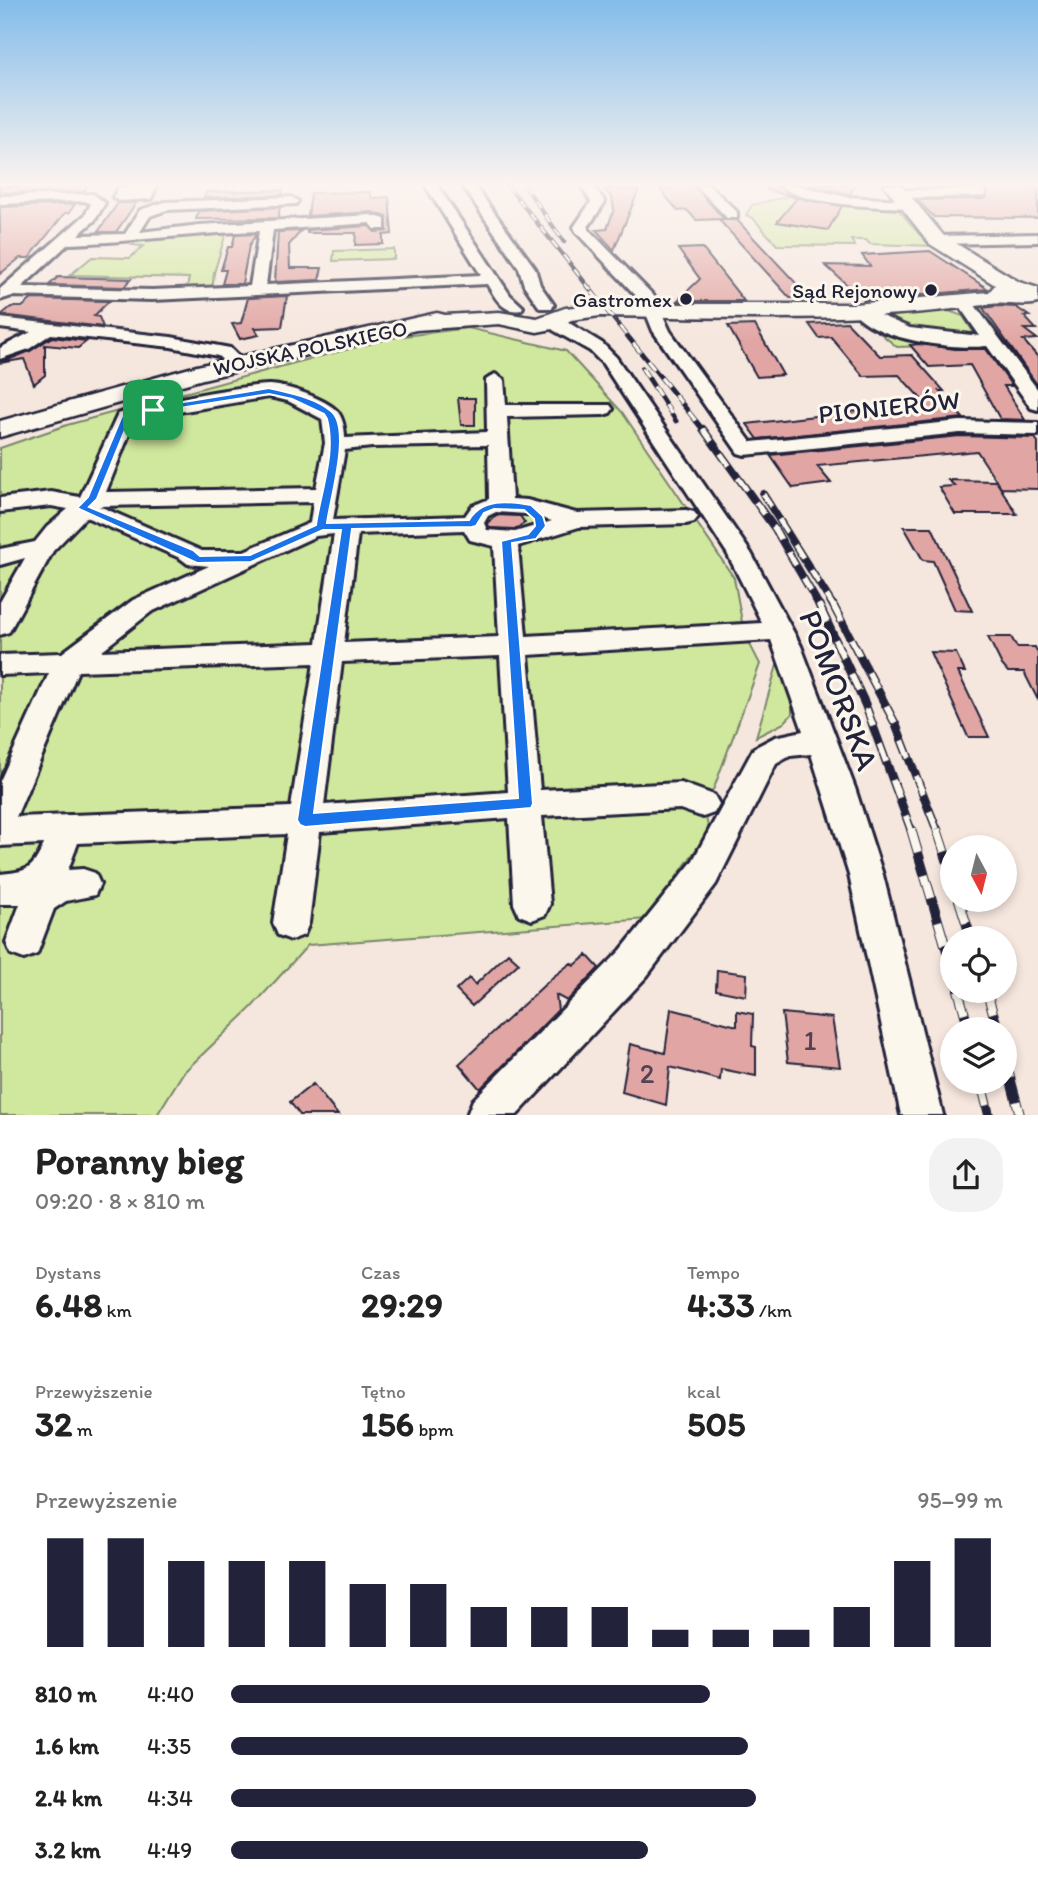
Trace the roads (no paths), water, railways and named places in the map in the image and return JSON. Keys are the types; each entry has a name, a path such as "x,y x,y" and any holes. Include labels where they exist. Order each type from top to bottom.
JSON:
{"main road":[{"path":"935,237 1008,291 1024,300 1036,298"},
{"name":"WOJSKA POLSKIEGO","path":"0,429 116,394 236,363 418,324 480,319 512,306 565,314 653,309 851,309 965,303 1008,291"}],"street":[{"path":"4,294 68,237"},
{"path":"65,240 144,237"},
{"path":"257,290 265,237"},
{"path":"466,237 512,306 524,303 532,285"},
{"name":"POMORSKA","path":"505,237 527,268 532,285 553,312 559,326 610,361 739,553 787,646 823,742 866,876 922,1115"},
{"path":"588,237 643,293 653,309"},
{"path":"937,240 1037,237"},
{"name":"POMORSKA","path":"4,294 152,295 257,290 512,306 584,341"},
{"path":"965,303 1038,404"},
{"name":"PIONIERÓW","path":"653,309 663,331 745,449 960,427 1038,429"},
{"path":"863,313 879,322 920,335 984,341"},
{"path":"0,323 171,342 224,352 232,356 236,363"},
{"path":"0,354 23,345 48,328"},
{"path":"495,380 501,505"},
{"path":"0,626 42,550 87,503 125,418 153,410 244,394 283,392 327,412 334,427 333,471 326,495 334,527 330,653 291,923"},
{"path":"498,411 614,408"},
{"path":"334,445 497,438"},
{"path":"0,505 51,499 87,503 326,495"},
{"path":"87,503 197,559 251,558"},
{"path":"472,523 480,511 501,505 527,507 576,520 686,517"},
{"path":"519,539 540,526 539,518 527,507"},
{"path":"472,523 478,535 492,540 519,539 576,520"},
{"path":"0,817 68,662 142,606 251,558 334,527 472,523"},
{"path":"519,539 512,646 532,904"},
{"path":"1,558 17,551 42,550"},
{"path":"0,665 512,646 768,632"},
{"path":"488,1115 634,963 696,883 765,755 794,742 823,742"},
{"path":"0,832 305,820 681,796 703,804"},
{"path":"24,942 67,829"}],"railway":[{"path":"549,237 594,294"},
{"path":"561,237 564,242"},
{"path":"592,292 704,431"},
{"path":"642,368 676,421"},
{"path":"703,429 775,529 820,606"},
{"path":"763,494 834,607"},
{"path":"833,605 896,725 937,830"},
{"path":"820,606 865,704 911,830"},
{"path":"911,829 940,927"},
{"path":"937,829 940,838"},
{"path":"963,912 967,926"},
{"path":"962,1003 966,1017"},
{"path":"990,1003 994,1017"},
{"path":"984,1094 989,1115"},
{"path":"1014,1094 1020,1115"}],"place":[{"name":"Sąd Rejonowy","path":"931,290"},
{"name":"Gastromex","path":"686,299"}]}
